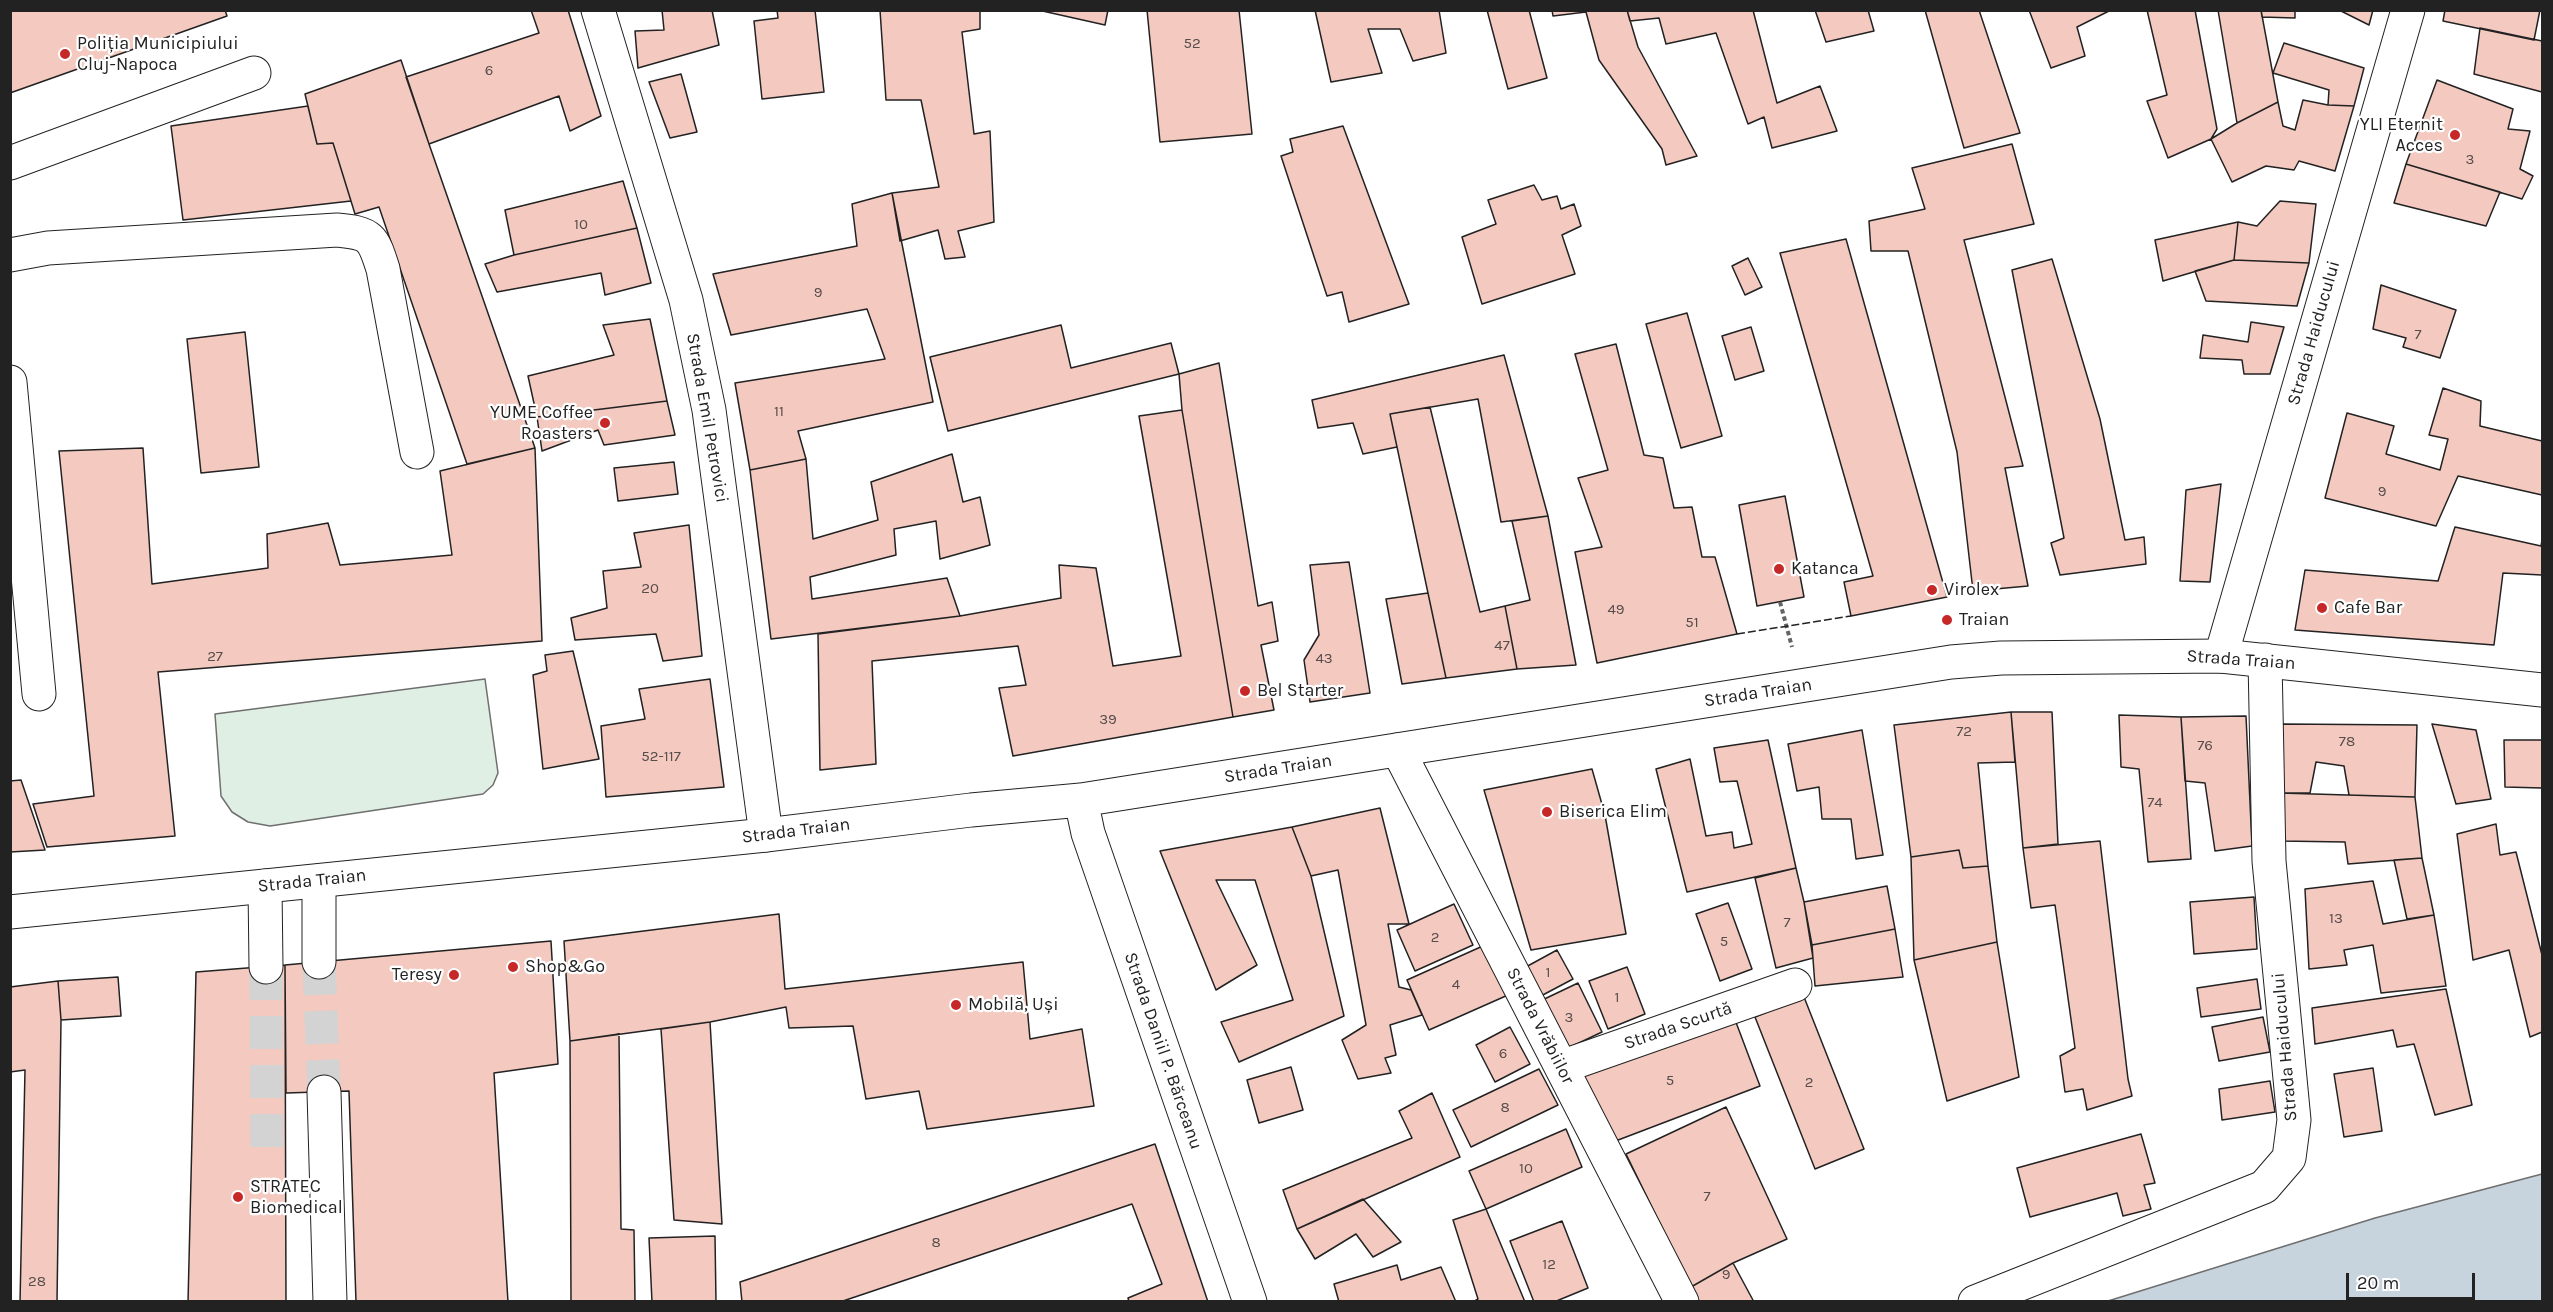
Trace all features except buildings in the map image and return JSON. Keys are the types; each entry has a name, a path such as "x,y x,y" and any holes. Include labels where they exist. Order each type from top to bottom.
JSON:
{"street":[{"name":"Strada Emil Petrovici","path":"598,10 686,300 706,399 766,835"},
{"name":"Strada Haiducului","path":"2221,656 2408,10"},
{"path":"10,163 254,73"},
{"path":"10,255 48,248 337,230 361,232 376,245 383,268 417,452"},
{"path":"10,382 39,694"},
{"name":"Strada Traian","path":"10,912 766,835 971,810 1081,800 1951,662 2001,658 2221,656 2542,690"},
{"name":"Strada Haiducului","path":"1975,1302 2264,1186 2289,1158 2294,1120 2269,861 2265,660"},
{"name":"Strada Vrăbiilor","path":"1398,750 1682,1302"},
{"name":"Strada Daniil P. Bărceanu","path":"1081,800 1091,842 1250,1302"},
{"path":"319,881 319,962"},
{"path":"265,886 266,967"},
{"name":"Strada Scurtă","path":"1561,1067 1795,985"},
{"path":"324,1092 330,1302"}],"path":[{"path":"1780,602 1792,649"}],"green space":[{"path":"485,679 498,773 493,785 483,794 270,826 248,822 232,812 221,796 215,714"}],"shaded area":[{"path":"2542,1174 2542,1301 2108,1301 2375,1218"}],"tunnel":[{"path":"319,962 324,1092"},
{"path":"266,967 267,1152"}],"fence":[{"path":"1737,634 1851,616"}],"place":[{"name":"Poliția Municipiului Cluj-Napoca","path":"65,54"},
{"name":"YLI Eternit Acces","path":"2455,135"},
{"name":"YUME Coffee Roasters","path":"605,423"},
{"name":"Katanca","path":"1779,569"},
{"name":"Virolex","path":"1932,590"},
{"name":"Cafe Bar","path":"2322,608"},
{"name":"Traian","path":"1947,620"},
{"name":"Bel Starter","path":"1245,691"},
{"name":"Biserica Elim","path":"1547,812"},
{"name":"Shop&Go","path":"513,967"},
{"name":"Teresy","path":"454,975"},
{"name":"Mobilă, Uși","path":"956,1005"},
{"name":"STRATEC Biomedical","path":"238,1197"}]}
